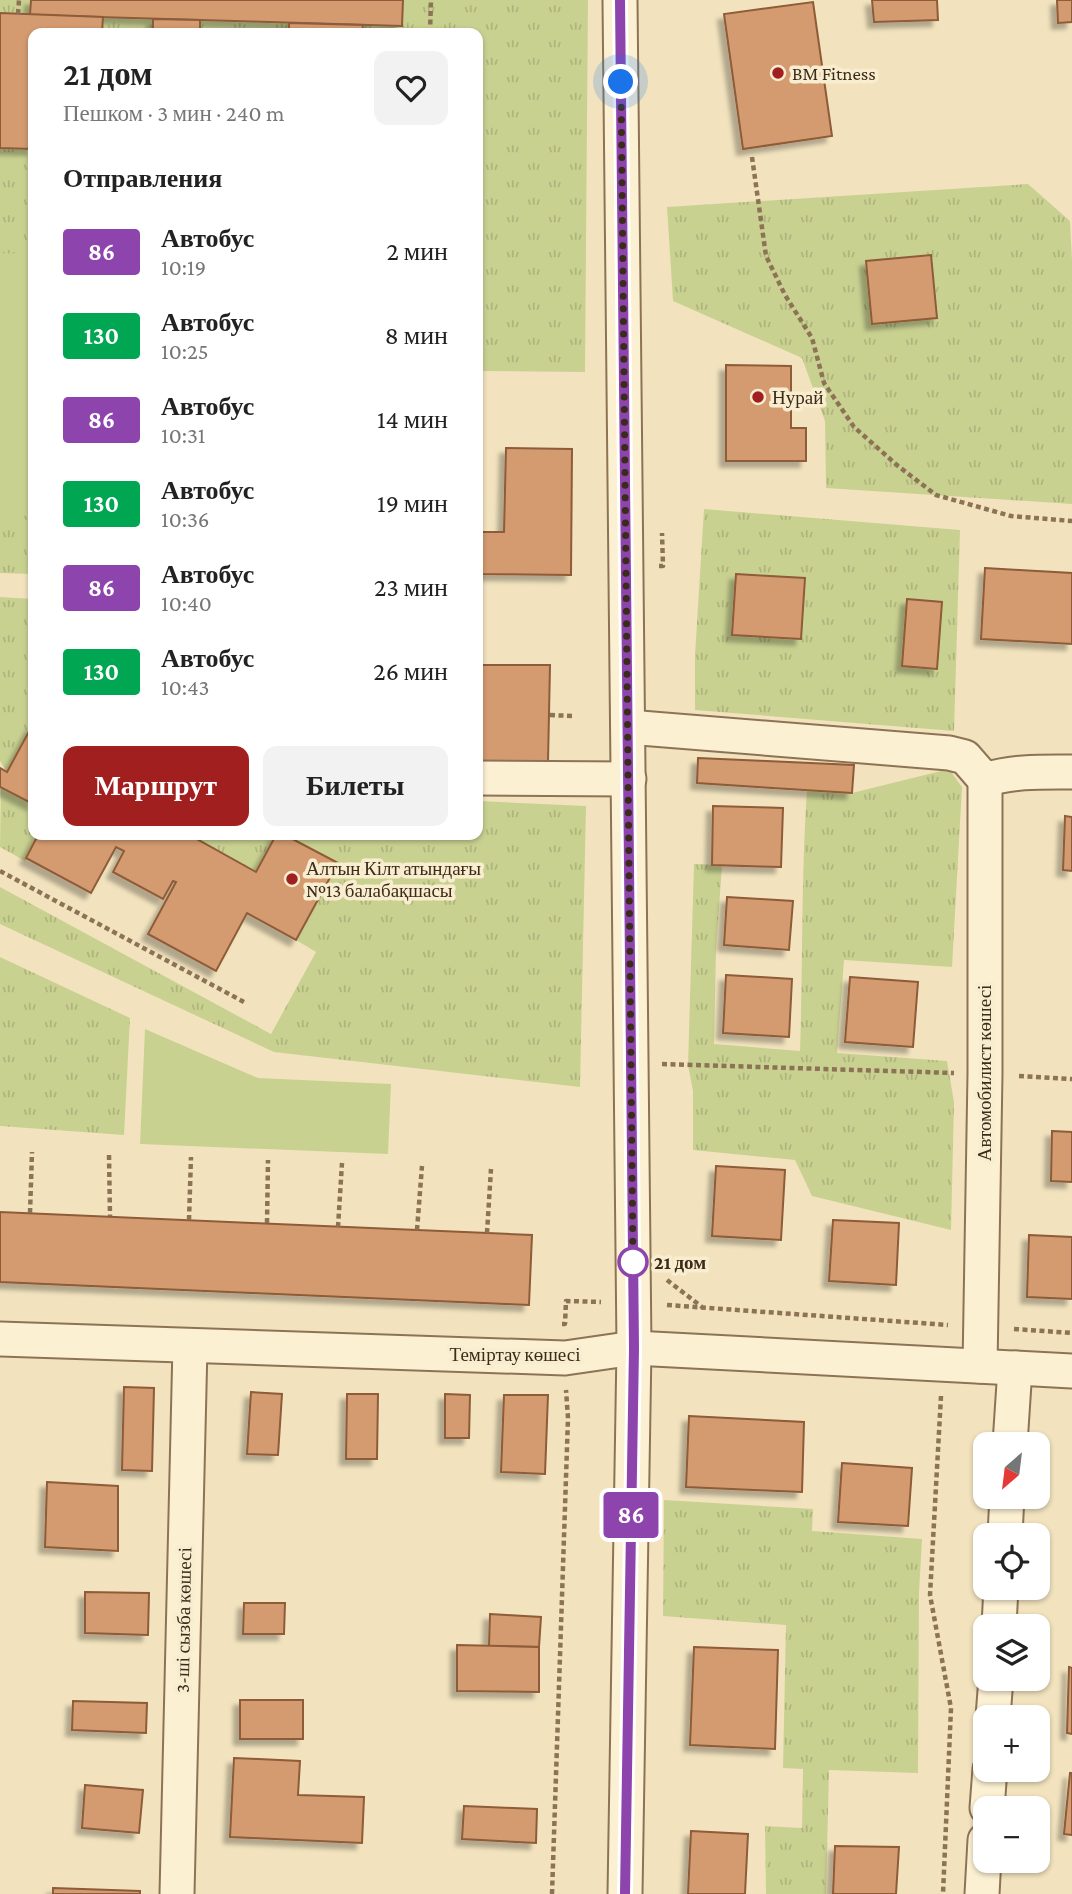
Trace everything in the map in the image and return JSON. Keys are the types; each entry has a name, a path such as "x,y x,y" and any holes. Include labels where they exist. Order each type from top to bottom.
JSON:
{"street":[{"path":"620,0 634,1348 625,1894"},
{"path":"628,727 949,752 965,757 985,780 1026,772 1072,772"},
{"path":"483,778 629,779"},
{"name":"Автомобилист көшесі","path":"980,1366 985,1074 985,780"},
{"name":"Теміртау көшесі","path":"0,1339 565,1358 634,1348 1072,1371"},
{"name":"3-ші сызба көшесі","path":"177,1894 190,1346"},
{"path":"1011,1432 1015,1368"},
{"path":"982,1894 983,1873"}],"path":[{"path":"18,14 19,0"},
{"path":"430,28 431,0"},
{"path":"752,157 766,256 785,295 811,338 824,383 854,427 936,495 1011,516 1072,520"},
{"path":"550,715 572,716"},
{"path":"0,871 244,1002"},
{"path":"631,1054 661,1064 1072,1079"},
{"path":"30,1213 32,1152"},
{"path":"109,1155 110,1216"},
{"path":"188,1220 191,1157"},
{"path":"267,1223 268,1160"},
{"path":"338,1227 342,1163"},
{"path":"417,1230 422,1166"},
{"path":"487,1233 491,1169"},
{"path":"664,1305 955,1325"},
{"path":"1009,1329 1072,1333"},
{"path":"552,1894 568,1418 565,1383"},
{"path":"942,1385 930,1595 951,1708 943,1894"}],"green space":[{"path":"0,0 588,0 585,372 483,371 483,28 28,28 28,574 0,573"},
{"path":"1028,184 1070,221 1072,504 826,488 825,421 802,358 673,301 667,207"},
{"path":"0,253 28,254 28,516 0,515"},
{"path":"704,509 960,530 954,731 695,710 695,655"},
{"path":"0,597 28,599 28,733 7,772 0,761"},
{"path":"949,769 962,787 952,967 844,960 837,1053 947,1061 954,1102 951,1230 812,1196 795,1160 693,1150 693,1091 688,1065 694,864 722,865 716,951 714,1044 800,1051 807,790 852,793"},
{"path":"1,786 28,801 28,840 36,840 25,861 0,847"},
{"name":"Алтын Кілт атындағы №13 балабақшасы","path":"483,801 586,806 580,1087 274,1052 0,924 0,887 271,1034 316,952 296,940 338,864 294,840 483,840"},
{"path":"199,840 273,840 256,872"},
{"path":"0,957 130,1018 124,1135 0,1126"},
{"path":"145,1029 258,1078 391,1084 388,1154 140,1144"},
{"path":"664,1500 813,1509 812,1531 922,1539 918,1773 829,1770 826,1894 766,1894 765,1826 802,1828 803,1769 783,1768 786,1625 663,1616"}],"building":[{"path":"31,0 403,0 402,26 30,15"},
{"path":"872,0 937,0 938,20 874,22"},
{"path":"1057,0 1072,0 1072,22 1058,23"},
{"path":"813,2 832,136 743,149 724,14"},
{"path":"0,13 103,17 102,28 28,28 28,149 0,148"},
{"path":"153,19 200,20 200,28 153,28"},
{"path":"289,23 363,25 363,28 289,28"},
{"path":"931,255 937,318 872,324 866,261"},
{"name":"Нурай","path":"726,365 791,366 791,428 806,428 806,461 726,461"},
{"path":"506,448 572,449 571,575 483,574 483,532 504,532"},
{"path":"985,568 1072,573 1072,644 981,639"},
{"path":"736,574 805,578 801,639 732,635"},
{"path":"907,599 942,602 937,669 902,666"},
{"path":"483,665 550,665 548,762 483,761"},
{"path":"28,733 28,801 0,787 0,768 7,772"},
{"path":"698,758 854,765 852,793 697,783"},
{"path":"713,806 783,808 781,867 712,865"},
{"path":"1065,816 1072,817 1072,871 1063,870"},
{"path":"35,840 199,840 256,872 273,840 294,840 338,863 296,940 247,913 216,971 148,934 176,882 173,881 163,899 113,872 124,851 116,847 91,893 26,858"},
{"path":"727,897 793,901 789,950 724,945"},
{"path":"726,975 792,979 789,1037 723,1033"},
{"path":"850,977 918,982 913,1047 845,1042"},
{"path":"1052,1131 1072,1132 1072,1182 1051,1181"},
{"path":"716,1166 785,1170 781,1240 712,1236"},
{"path":"0,1212 532,1235 529,1305 0,1282"},
{"path":"833,1220 899,1223 896,1285 829,1281"},
{"path":"1029,1235 1072,1237 1072,1299 1027,1297"},
{"path":"124,1387 154,1388 152,1471 122,1470"},
{"path":"251,1392 282,1394 278,1455 247,1454"},
{"path":"347,1394 378,1394 377,1459 346,1459"},
{"path":"445,1394 470,1395 469,1438 445,1438"},
{"path":"504,1395 548,1395 545,1474 501,1472"},
{"path":"689,1416 804,1422 802,1492 686,1487"},
{"path":"842,1463 912,1468 908,1526 838,1522"},
{"path":"47,1482 118,1486 118,1551 45,1547"},
{"path":"85,1592 149,1593 148,1635 85,1633"},
{"path":"244,1603 285,1603 284,1634 243,1634"},
{"path":"490,1614 541,1617 539,1647 489,1646"},
{"path":"457,1645 539,1647 539,1692 457,1691"},
{"path":"694,1647 778,1650 775,1749 690,1745"},
{"path":"1069,1667 1072,1668 1072,1734 1067,1733"},
{"path":"240,1700 303,1700 303,1739 240,1739"},
{"path":"73,1701 147,1703 146,1733 72,1730"},
{"path":"234,1758 300,1761 298,1795 364,1797 362,1843 230,1837"},
{"path":"1072,1773 1072,1835 1064,1834"},
{"path":"85,1785 143,1790 139,1833 82,1828"},
{"path":"464,1806 537,1809 536,1843 462,1839"},
{"path":"691,1831 748,1834 745,1894 688,1894"},
{"path":"835,1846 899,1847 896,1894 833,1894"},
{"path":"53,1888 140,1891 140,1894 53,1894"}],"bus line":[{"name":"86","path":"620,0 634,1348 625,1894"}],"place":[{"name":"BM Fitness","path":"778,73"},
{"name":"Нурай","path":"758,397"},
{"name":"Алтын Кілт атындағы №13 балабақшасы","path":"292,879"},
{"name":"21 дом","path":"633,1262"}],"route":[{"path":"621,82 633,1262"}]}
